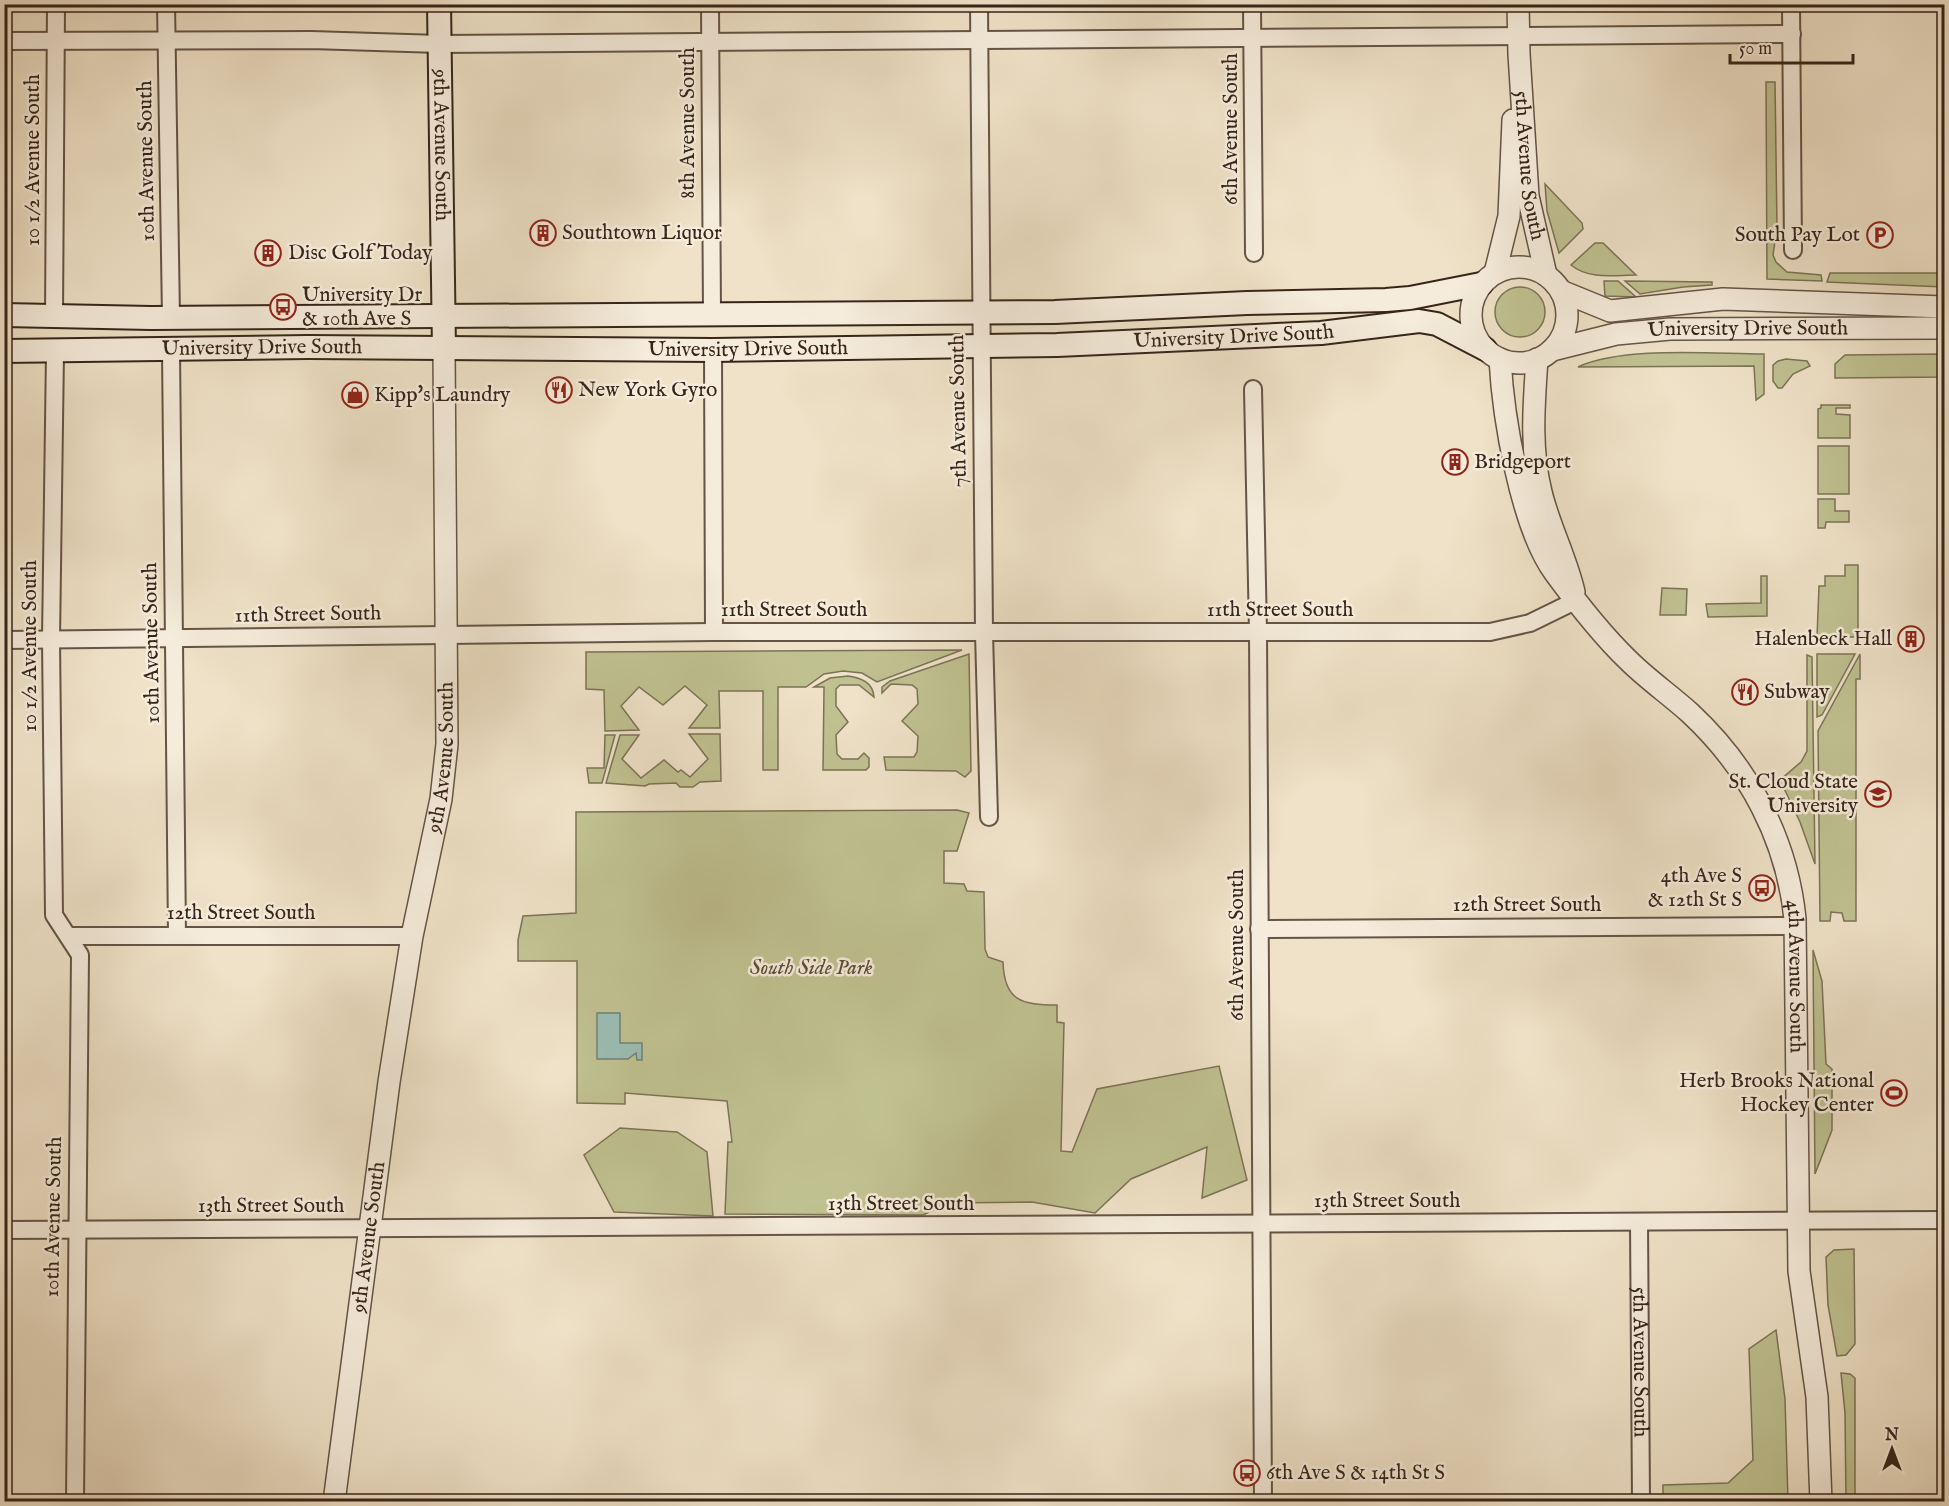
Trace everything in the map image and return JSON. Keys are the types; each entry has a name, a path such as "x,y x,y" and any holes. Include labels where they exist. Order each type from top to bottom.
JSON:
{"main road":[{"name":"9th Avenue South","path":"439,4 444,348"},
{"name":"University Drive South","path":"4,315 171,317 1055,312 1247,303 1386,300 1410,298 1488,278"},
{"name":"University Drive South","path":"4,351 171,351 308,347 713,350 1057,345 1321,333 1419,321 1437,324 1492,354"}],"street":[{"name":"10 1/2 Avenue South","path":"54,316 56,4"},
{"name":"10th Avenue South","path":"166,4 171,317"},
{"name":"8th Avenue South","path":"710,4 712,313"},
{"name":"7th Avenue South","path":"979,4 980,311 989,817"},
{"name":"6th Avenue South","path":"1252,4 1254,253"},
{"name":"5th Avenue South","path":"1518,4 1530,215 1546,275"},
{"path":"1791,4 1793,250"},
{"path":"4,41 311,40 440,44 1252,37 1519,45 1791,34"},
{"name":"5th Avenue South","path":"1488,278 1509,216 1509,178 1519,45"},
{"path":"1492,354 1525,362 1544,355 1561,337 1566,322 1566,306 1561,291 1546,275 1521,267 1488,278 1474,296 1471,324 1476,337 1492,354 1524,501 1534,533 1554,571 1576,598"},
{"name":"University Drive South","path":"1561,291 1610,310 1723,299 1944,307"},
{"name":"University Drive South","path":"1544,355 1616,334 1670,329 1944,328"},
{"name":"9th Avenue South","path":"334,1502 372,1228 389,1082 412,936 441,799 447,744 444,348"},
{"path":"713,350 714,632"},
{"name":"10th Avenue South","path":"171,351 177,935"},
{"name":"10 1/2 Avenue South","path":"55,352 51,640 54,915 69,936"},
{"path":"1544,355 1533,427 1537,470 1544,502 1568,566 1576,598"},
{"name":"6th Avenue South","path":"1253,389 1258,632 1263,1502"},
{"name":"11th Street South","path":"4,640 175,640 714,632 1500,631 1530,623 1576,598"},
{"name":"4th Avenue South","path":"1576,598 1630,662 1709,732 1747,780 1764,808 1784,863 1795,926 1798,1221 1802,1295 1817,1397 1821,1502"},
{"name":"12th Street South","path":"1259,929 1795,926"},
{"name":"10th Avenue South","path":"69,936 80,955 75,1502"},
{"name":"12th Street South","path":"69,936 412,936"},
{"name":"13th Street South","path":"4,1230 1944,1220"},
{"name":"5th Avenue South","path":"1639,1222 1641,1502"}],"green space":[{"path":"1766,82 1775,82 1777,228 1773,255 1776,262 1787,272 1821,275 1822,281 1767,279"},
{"path":"1545,184 1582,223 1583,229 1559,253 1547,211"},
{"path":"1595,243 1603,243 1636,275 1594,275 1571,265"},
{"path":"1830,273 1944,273 1944,287 1827,282"},
{"path":"1604,281 1618,281 1636,297 1605,296"},
{"path":"1625,281 1712,282 1712,285 1640,294"},
{"path":"1520,287 1538,294 1545,312 1538,330 1520,337 1502,330 1495,312 1502,294"},
{"path":"1643,354 1764,354 1764,394 1756,400 1754,366 1578,367 1597,360"},
{"path":"1944,354 1944,377 1835,378 1835,364 1845,355"},
{"path":"1786,359 1807,361 1810,366 1793,374 1782,388 1778,388 1773,381 1773,365"},
{"path":"1821,405 1850,405 1850,408 1836,408 1836,414 1850,415 1850,438 1818,438 1818,409"},
{"path":"1818,446 1849,446 1849,494 1818,494"},
{"path":"1818,499 1835,499 1835,511 1849,511 1849,522 1826,522 1825,528 1818,528"},
{"path":"1845,565 1858,565 1858,637 1817,637 1819,586 1825,586 1825,576 1845,576"},
{"path":"1761,576 1767,576 1767,616 1708,617 1706,604 1761,603"},
{"path":"1662,588 1687,589 1686,615 1660,615"},
{"path":"962,650 877,682 862,673 843,671 824,674 806,687 778,687 778,770 763,770 763,691 719,691 720,728 689,728 707,705 685,686 663,705 639,687 621,706 639,730 605,731 604,690 586,689 586,652"},
{"path":"969,654 971,771 965,777 956,771 886,770 884,757 914,757 917,752 918,736 902,721 918,704 917,689 912,685 891,684 882,693 882,687 890,681"},
{"path":"1817,654 1855,654 1822,715 1817,717"},
{"path":"1860,654 1860,679 1856,679 1856,921 1844,921 1842,913 1831,912 1830,921 1820,921 1818,731"},
{"path":"1807,655 1812,657 1815,864 1800,822 1780,780 1801,762 1807,751"},
{"path":"848,676 869,684 874,697 859,685 840,685 836,689 836,706 848,722 836,735 837,754 842,759 858,759 864,753 869,758 869,767 866,770 823,770 824,687 814,687 830,678"},
{"path":"689,734 720,734 721,781 700,782 693,787 680,787 676,783 645,786 606,783 620,735 639,735 622,759 641,778 664,760 678,772 681,770 690,777 708,759"},
{"path":"605,735 615,735 602,783 589,783 587,768 604,768"},
{"name":"South Side Park","path":"957,810 969,813 957,851 944,851 944,883 964,884 967,891 984,892 985,949 988,957 1003,962 1004,975 1011,993 1025,1002 1057,1005 1057,1022 1064,1023 1061,1151 1072,1152 1097,1089 1219,1066 1247,1180 1202,1198 1207,1147 1131,1179 1095,1213 1032,1202 947,1203 923,1215 725,1214 728,1142 732,1142 727,1101 625,1093 625,1104 577,1103 577,961 518,961 518,940 523,916 576,913 576,812"},
{"path":"1813,950 1822,981 1826,1064 1832,1069 1832,1130 1815,1174"},
{"path":"620,1128 677,1132 707,1152 713,1216 614,1212 584,1155"},
{"path":"1854,1249 1855,1344 1846,1355 1837,1356 1828,1305 1826,1257 1834,1250"},
{"path":"1776,1330 1785,1399 1788,1501 1663,1501 1663,1485 1728,1483 1753,1460 1749,1349"},
{"path":"1841,1373 1850,1374 1855,1378 1855,1501 1846,1501 1845,1413"}],"water":[{"path":"597,1013 620,1013 620,1043 642,1043 642,1060 637,1060 636,1053 628,1059 597,1059"}],"place":[{"name":"Southtown Liquor","path":"543,233"},
{"name":"South Pay Lot","path":"1880,235"},
{"name":"Disc Golf Today","path":"268,253"},
{"name":"University Dr & 10th Ave S","path":"283,307"},
{"name":"New York Gyro","path":"559,390"},
{"name":"Kipp's Laundry","path":"355,395"},
{"name":"Bridgeport","path":"1455,462"},
{"name":"Halenbeck Hall","path":"1911,639"},
{"name":"Subway","path":"1745,692"},
{"name":"St. Cloud State University","path":"1878,794"},
{"name":"4th Ave S & 12th St S","path":"1762,888"},
{"name":"Herb Brooks National Hockey Center","path":"1894,1093"},
{"name":"6th Ave S & 14th St S","path":"1247,1473"}]}
